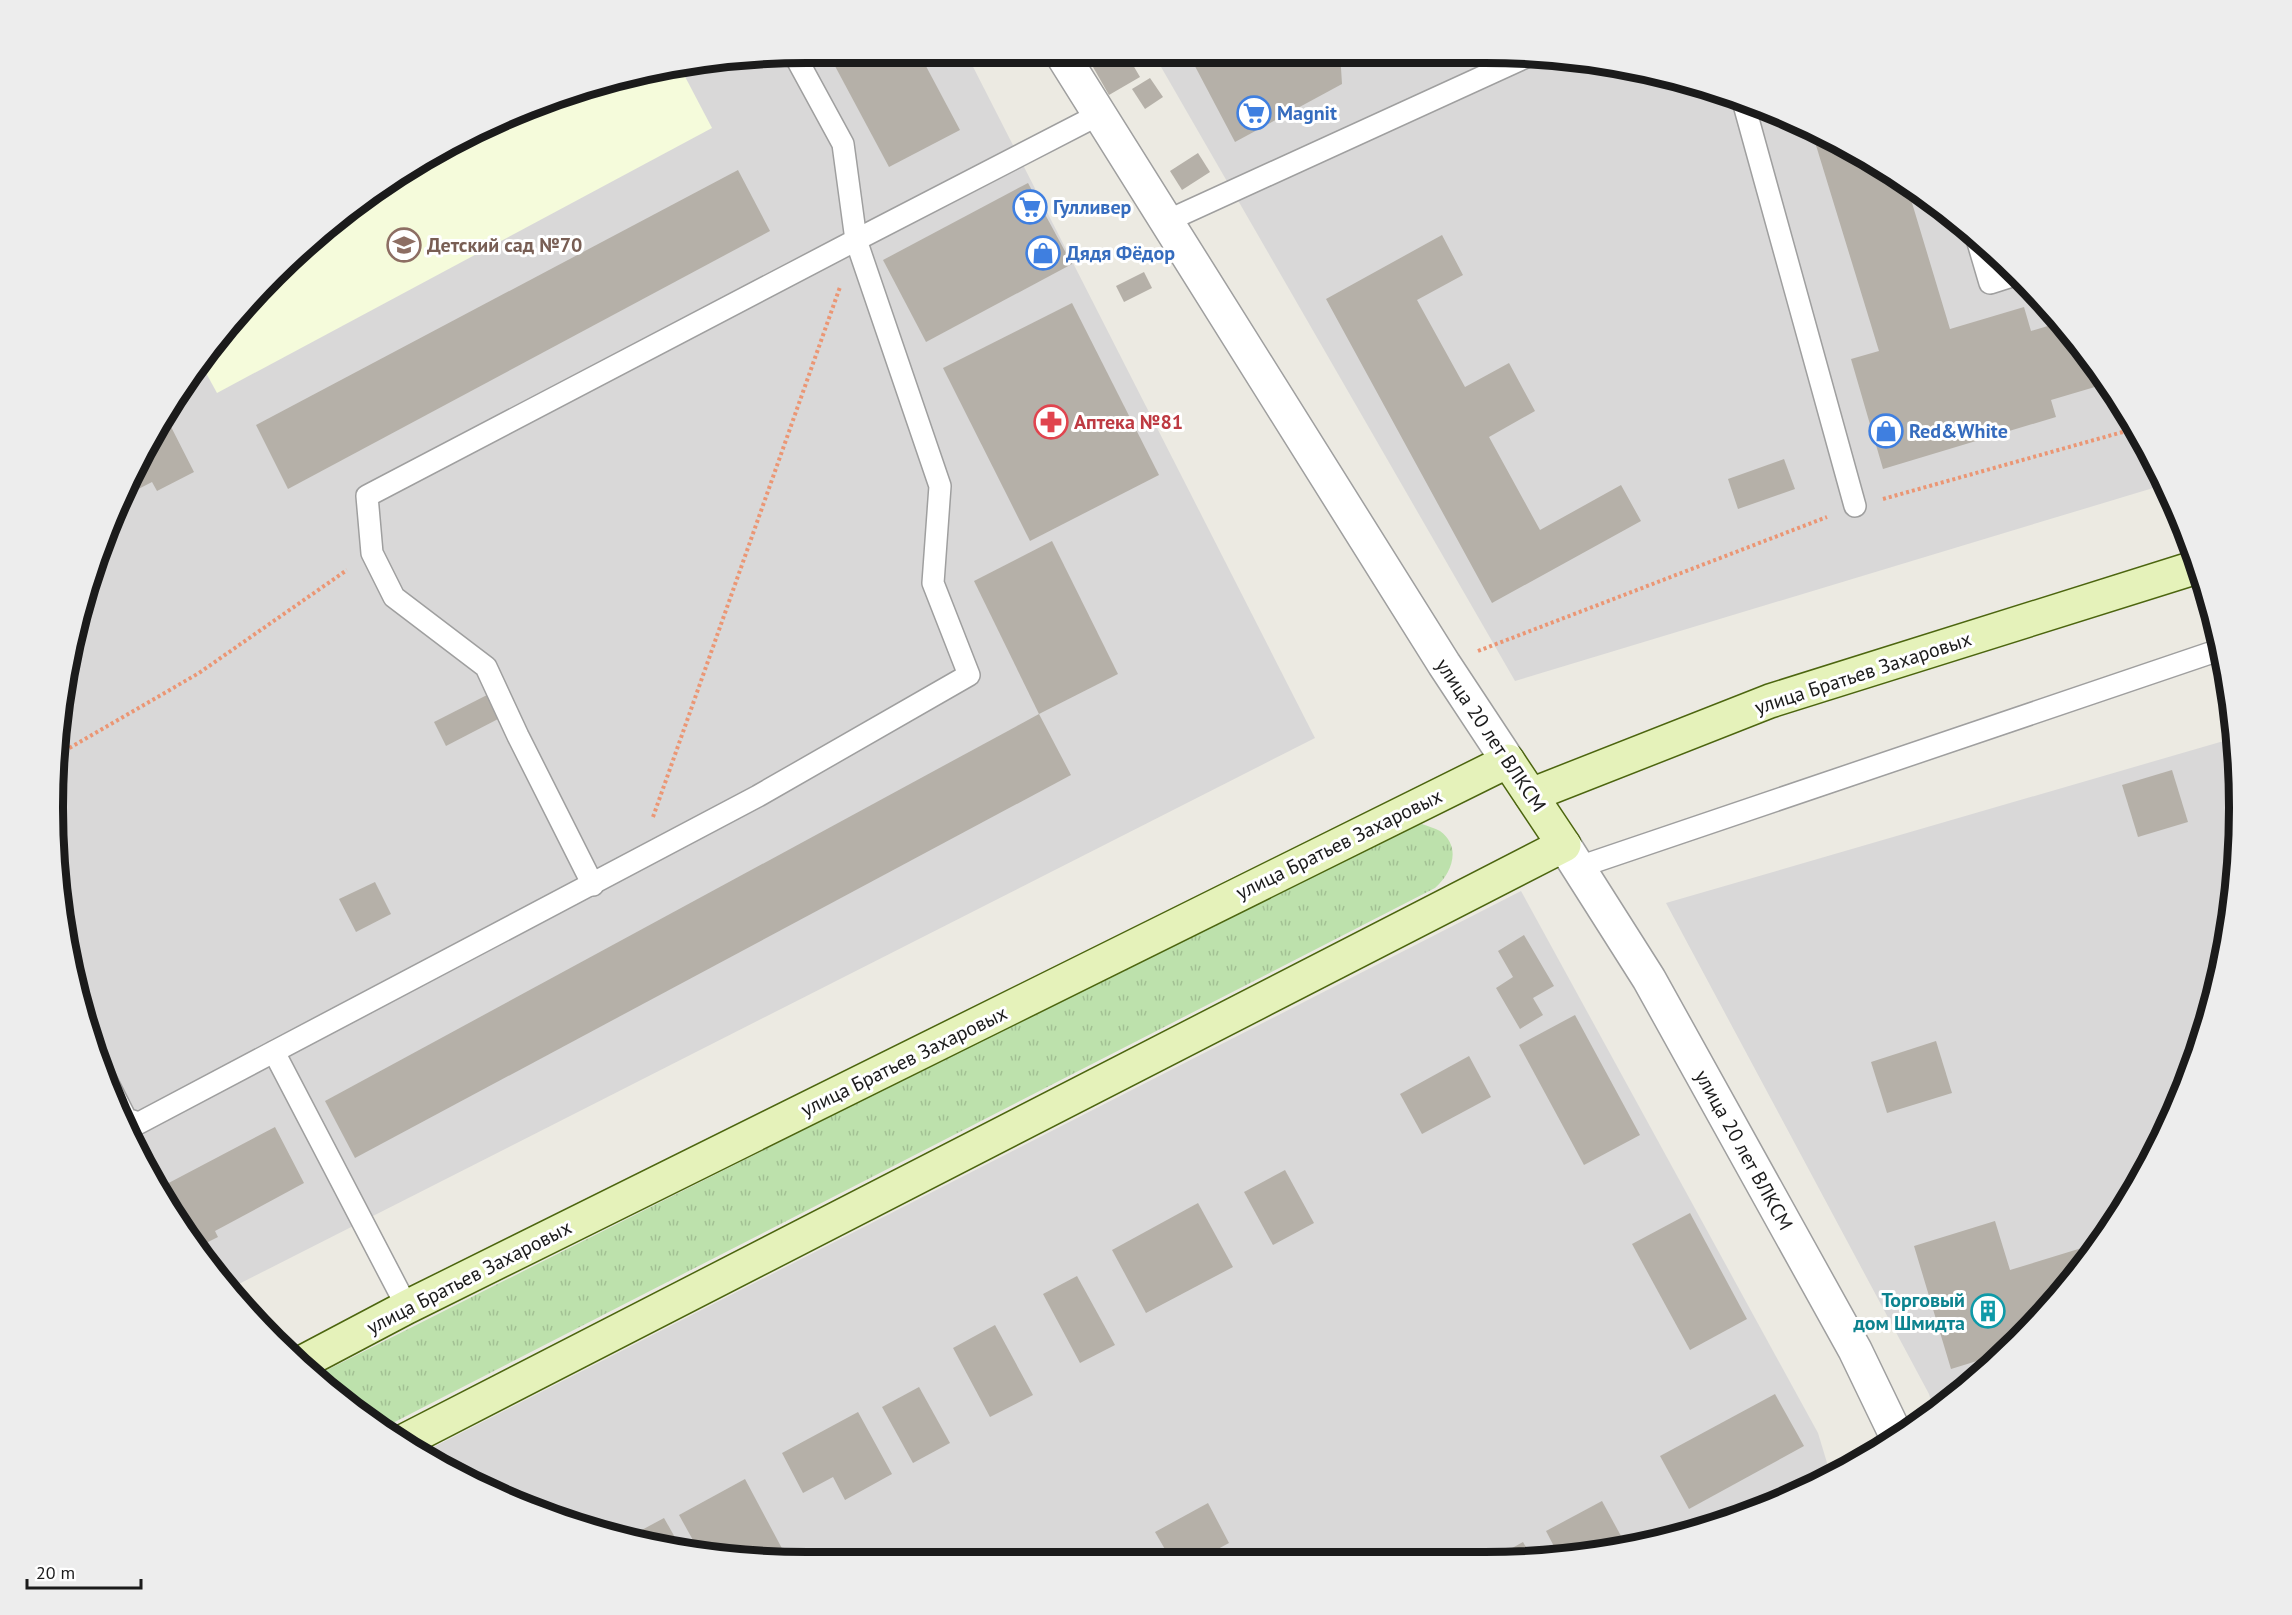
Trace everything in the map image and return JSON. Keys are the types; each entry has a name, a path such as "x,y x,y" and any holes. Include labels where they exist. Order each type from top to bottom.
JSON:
{"main road":[{"name":"улица Братьев Захаровых","path":"1531,795 1770,701 2189,569"},
{"name":"улица Братьев Захаровых","path":"308,1359 407,1307 1508,760"},
{"name":"улица 20 лет ВЛКСМ","path":"1508,760 1571,856"},
{"path":"411,1437 1571,856"}],"street":[{"name":"улица 20 лет ВЛКСМ","path":"1067,63 1444,664 1508,760"},
{"name":"улица 20 лет ВЛКСМ","path":"1571,856 1654,989 1855,1350 1893,1430"}],"lane":[{"path":"133,1121 139,1123 593,885 758,796 969,675 933,583 940,486 856,240 843,144 799,63"},
{"path":"1167,221 1510,64"},
{"path":"1746,111 1855,506"},
{"path":"593,885 486,667 394,597 372,553 367,496 1098,115"},
{"path":"1981,254 1990,283 2007,278"},
{"path":"1571,856 2213,652"},
{"path":"274,1052 407,1307"}],"path":[{"path":"638,860 856,240"},
{"path":"1444,664 1855,506 2127,431"},
{"path":"66,750 199,673 372,553"}],"shaded area":[{"path":"808,63 971,63 1315,738 237,1285 188,1221 163,1180 120,1092 88,1000 69,905 63,808 65,759 69,710 88,615 120,523 140,478 188,394 217,354 281,281 317,248 394,188 435,163 478,140 568,103 615,88 710,69"},
{"path":"1159,63 1484,63 1582,69 1677,88 1769,120 1814,140 1898,188 1938,217 2011,281 2075,354 2104,394 2129,435 2156,487 1515,681"},
{"name":"Детский сад №70","path":"683,73 712,128 217,393 205,371 248,317 281,281 317,248 394,188 478,140 523,120 615,88"},
{"path":"2225,740 2229,808 2223,905 2204,1000 2172,1092 2129,1180 2104,1221 2075,1261 2011,1334 1931,1403 1929,1394 1666,903"},
{"path":"1521,891 1818,1433 1828,1467 1769,1495 1724,1512 1677,1527 1582,1546 1484,1552 808,1552 710,1546 615,1527 523,1495 478,1475 430,1449"}],"green space":[{"path":"1422,824 1440,831 1447,837 1453,852 1452,860 1446,875 1435,888 390,1424 323,1372 1404,828"}],"building":[{"path":"833,63 924,63 960,130 889,167"},
{"path":"1091,63 1132,63 1140,77 1109,95"},
{"name":"Magnit","path":"1193,63 1341,63 1342,84 1235,142"},
{"path":"1150,78 1163,97 1145,109 1132,89"},
{"path":"1814,140 1857,163 1910,197 1950,329 2024,307 2031,331 2051,325 2098,386 2051,400 2056,417 1883,469 1851,359 1879,351"},
{"path":"1198,153 1210,172 1182,190 1170,171"},
{"path":"738,170 770,231 288,489 256,425"},
{"path":"1028,183 1072,264 926,342 883,260"},
{"path":"1442,235 1463,275 1417,300 1465,387 1509,363 1535,411 1489,437 1540,530 1621,485 1641,521 1492,603 1326,299"},
{"path":"1144,272 1152,288 1124,302 1116,286"},
{"name":"Аптека №81","path":"1072,303 1159,475 1030,541 943,368"},
{"path":"170,424 194,472 157,491 152,482 134,491"},
{"path":"1784,459 1795,489 1738,509 1728,479"},
{"path":"1052,541 1118,674 1039,714 974,581"},
{"path":"487,695 500,718 446,746 434,722"},
{"path":"1039,714 1071,775 355,1158 325,1101"},
{"path":"2172,770 2188,822 2138,837 2122,785"},
{"path":"375,882 391,914 356,932 339,899"},
{"path":"1524,935 1554,986 1533,998 1543,1015 1520,1029 1496,988 1513,977 1498,951"},
{"path":"1575,1015 1640,1135 1584,1165 1519,1045"},
{"path":"1936,1041 1952,1093 1887,1113 1871,1062"},
{"path":"1469,1056 1491,1097 1422,1134 1400,1094"},
{"path":"275,1127 304,1183 215,1231 218,1237 204,1244 166,1185"},
{"path":"1285,1170 1314,1223 1273,1245 1244,1192"},
{"path":"1198,1203 1233,1267 1146,1313 1112,1250"},
{"path":"1690,1213 1747,1319 1690,1350 1632,1244"},
{"name":"Торговый дом Шмидта","path":"1995,1221 2010,1270 2085,1247 2044,1298 2011,1334 1984,1359 1951,1369 1914,1246"},
{"path":"1077,1276 1115,1345 1080,1363 1043,1294"},
{"path":"995,1325 1033,1395 990,1417 953,1348"},
{"path":"919,1387 950,1443 913,1463 882,1407"},
{"path":"1775,1394 1804,1446 1689,1509 1660,1456"},
{"path":"858,1412 892,1474 845,1500 833,1477 803,1493 782,1453"},
{"path":"745,1479 783,1551 695,1543 679,1515"},
{"path":"1602,1501 1623,1539 1555,1548 1546,1531"},
{"path":"1208,1503 1229,1543 1212,1552 1167,1552 1155,1532"},
{"path":"664,1518 677,1540 662,1538 638,1532"},
{"path":"1523,1542 1528,1550 1507,1551"}],"place":[{"name":"Magnit","path":"1254,113"},
{"name":"Гулливер","path":"1030,207"},
{"name":"Детский сад №70","path":"404,245"},
{"name":"Дядя Фёдор","path":"1043,253"},
{"name":"Аптека №81","path":"1051,422"},
{"name":"Red&White","path":"1886,431"},
{"name":"Торговый дом Шмидта","path":"1988,1311"}]}
